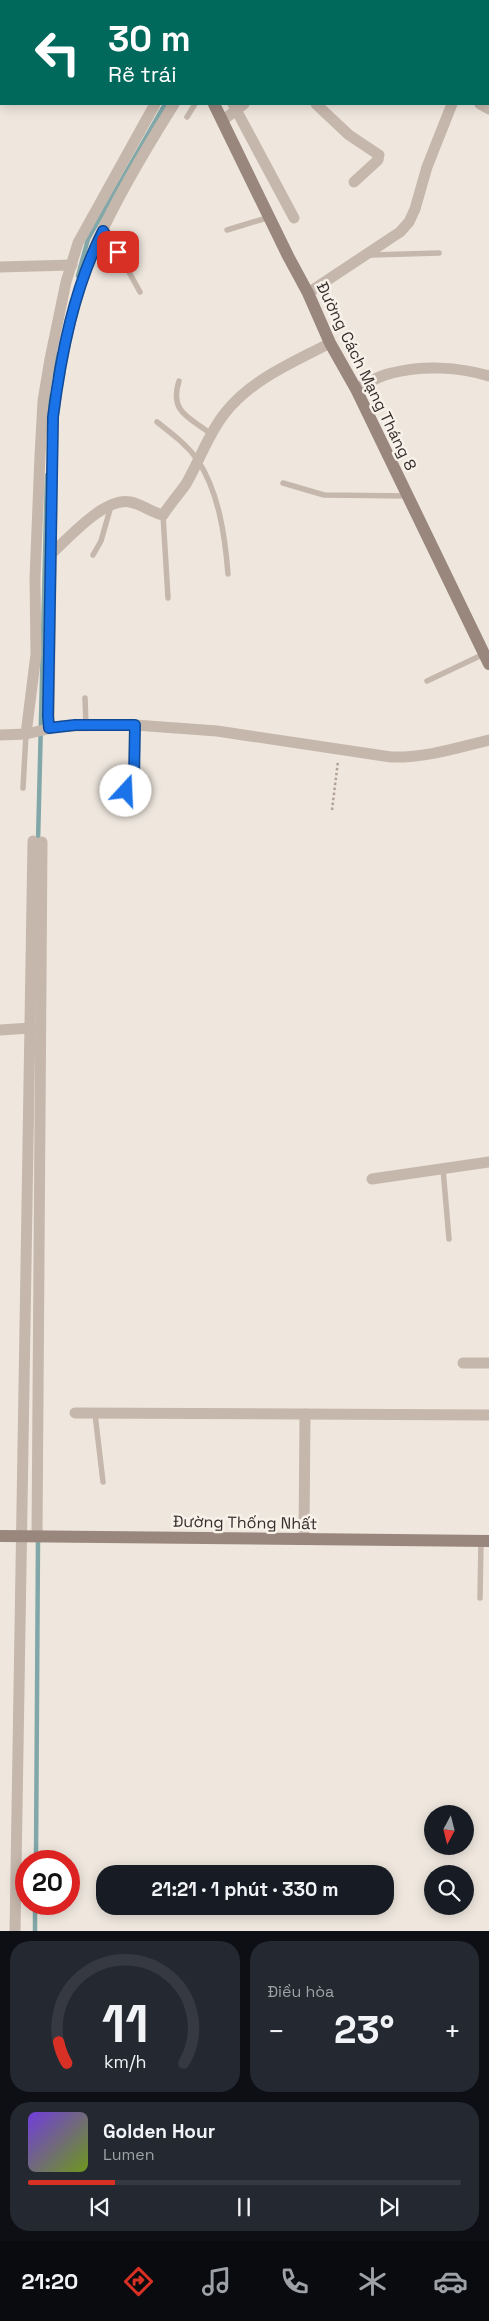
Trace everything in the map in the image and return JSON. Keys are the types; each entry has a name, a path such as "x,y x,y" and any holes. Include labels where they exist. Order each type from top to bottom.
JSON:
{"street":[{"path":"29,733 36,654 35,578 43,400 57,324 78,243 153,105"},
{"path":"47,729 53,417 59,371 76,303 103,231 114,207 173,105"},
{"name":"Đường Cách Mạng Tháng 8","path":"214,105 308,293 330,343 356,389 486,659"},
{"path":"317,105 349,135 379,155 378,160 354,182"},
{"path":"308,293 400,232 409,222 427,167 452,105"},
{"path":"222,120 237,106 294,218"},
{"path":"0,267 72,265"},
{"path":"50,555 96,514 111,504 131,502 163,515 186,483 211,434 226,412 264,377 330,343"},
{"path":"356,389 390,373 403,371 456,368 489,376"},
{"path":"0,736 47,729 135,725 217,731 391,757 412,758 489,740"},
{"path":"15,1931 31,1028 37,841 36,1536"},
{"path":"0,1030 31,1028"},
{"path":"372,1179 489,1162"},
{"path":"463,1363 489,1362"},
{"path":"75,1414 489,1415"},
{"path":"304,1539 305,1414"},
{"name":"Đường Thống Nhất","path":"0,1536 485,1541"}],"lane":[{"path":"187,117 194,105"},
{"path":"227,230 270,217"},
{"path":"103,231 118,252 140,292"},
{"path":"367,255 439,253"},
{"path":"179,380 175,399 177,407 211,434"},
{"path":"157,422 182,443 198,460 220,516 228,574"},
{"path":"283,483 324,495 408,496"},
{"path":"92,555 101,541 111,504"},
{"path":"163,515 168,598"},
{"path":"427,681 486,659"},
{"path":"85,698 86,726"},
{"path":"115,792 130,790 132,786 135,725"},
{"path":"23,788 29,733"},
{"path":"443,1169 449,1239"},
{"path":"95,1414 103,1482"},
{"path":"480,1598 485,1541"}],"path":[{"path":"332,810 339,749"}],"waterway":[{"path":"78,276 88,239 164,105"},
{"path":"52,375 58,354"},
{"path":"48,413 49,395"},
{"path":"38,842 47,475"},
{"path":"36,1850 38,1538"},
{"path":"35,1915 35,1931"}],"route":[{"path":"118,252 103,231 97,242 76,303 59,371 53,417 48,716 49,728 75,725 135,725 134,778 130,790 126,791"}]}
